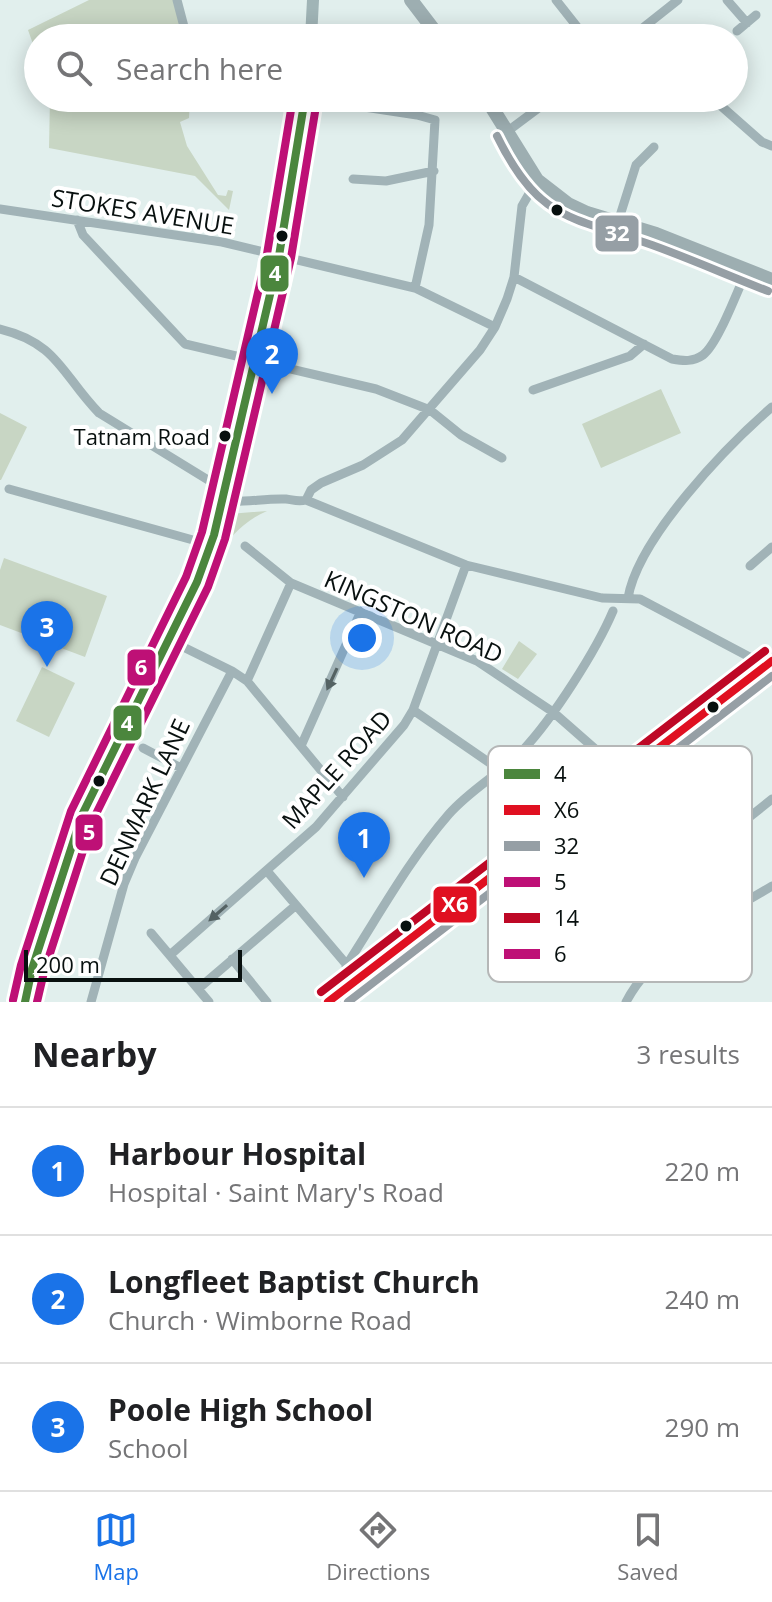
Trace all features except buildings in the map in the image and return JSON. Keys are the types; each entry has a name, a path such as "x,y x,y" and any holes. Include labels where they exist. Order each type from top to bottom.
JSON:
{"highway":[{"path":"411,0 429,24"},
{"path":"495,112 537,180 568,204 772,280"}],"main road":[{"path":"312,24 313,0"},
{"path":"25,1002 32,969 82,815 197,582 211,545 225,496 279,256 303,112"},
{"path":"664,746 770,668"},
{"path":"328,1002 488,879"}],"street":[{"path":"177,0 183,24"},
{"path":"556,0 575,24"},
{"path":"648,24 678,0"},
{"path":"727,0 747,23 756,15"},
{"path":"399,112 433,117 436,124 429,225 415,288"},
{"path":"508,131 533,112"},
{"path":"728,112 762,142 772,146"},
{"path":"618,222 636,165 654,147"},
{"path":"353,179 386,181 434,171"},
{"path":"306,500 311,490 321,483 349,472 402,440 430,410 495,327 514,277 522,206 537,180"},
{"name":"STOKES AVENUE","path":"0,209 222,242 415,288 495,327"},
{"path":"77,220 83,235 185,344 255,363 353,383 430,410 461,435 502,458"},
{"path":"514,277 682,361 701,356 715,339 747,270"},
{"path":"0,329 31,339 50,352 99,413 225,496 253,503 306,500 466,565 602,598 647,602 770,668"},
{"path":"533,390 630,356 644,344"},
{"path":"628,598 641,562 662,529 697,484 771,410"},
{"path":"9,489 211,545"},
{"name":"KINGSTON ROAD","path":"245,546 291,583 477,661 553,712 592,746"},
{"path":"750,566 772,547"},
{"name":"MAPLE ROAD","path":"170,955 316,827 404,725 413,710 466,565"},
{"path":"247,681 291,583"},
{"path":"301,746 361,611"},
{"path":"526,746 553,712 606,628 613,611"},
{"path":"169,640 247,681 343,797"},
{"name":"DENMARK LANE","path":"91,1002 135,858 232,671"},
{"path":"413,710 488,762"},
{"path":"143,748 181,768"},
{"path":"346,966 430,838 469,792 488,779"},
{"path":"752,815 772,799"},
{"path":"267,871 358,978"},
{"path":"752,898 772,886"},
{"path":"151,933 202,997 232,959 295,906"},
{"path":"232,959 249,989 267,1002"},
{"path":"626,1002 637,982"}],"green space":[{"path":"89,0 177,0 183,24 40,24"},
{"path":"50,112 189,112 189,118 180,122 187,146 218,195 226,196 228,190 233,191 229,210 195,176 49,148"},
{"path":"661,389 681,433 601,468 582,424"},
{"path":"0,413 27,427 1,480 0,480"},
{"path":"267,511 243,526 213,560 229,514"},
{"path":"4,558 107,596 85,657 0,625 0,570"},
{"path":"519,641 537,654 518,679 502,669"},
{"path":"42,667 75,683 49,737 16,721"}],"transit line":[{"name":"6","path":"13,1000 21,965 71,811 186,577 202,532 267,254 291,112"},
{"name":"4","path":"25,1002 32,969 82,815 197,582 214,535 279,256 303,112"},
{"name":"5","path":"37,1002 93,820 208,587 225,539 291,258 315,112"},
{"name":"32","path":"497,136 528,185 543,201 560,212 667,250 768,291"},
{"name":"14","path":"641,746 765,651"},
{"name":"X6","path":"661,746 772,661"},
{"name":"32","path":"681,746 772,676"},
{"name":"14","path":"321,992 488,864"},
{"name":"X6","path":"328,1002 488,879"},
{"name":"32","path":"348,1002 488,894"}],"place":[{"name":"Longfleet Baptist Church","path":"272,394"},
{"name":"Tatnam Road","path":"225,436"},
{"name":"Poole High School","path":"47,667"},
{"name":"Harbour Hospital","path":"364,878"}]}
